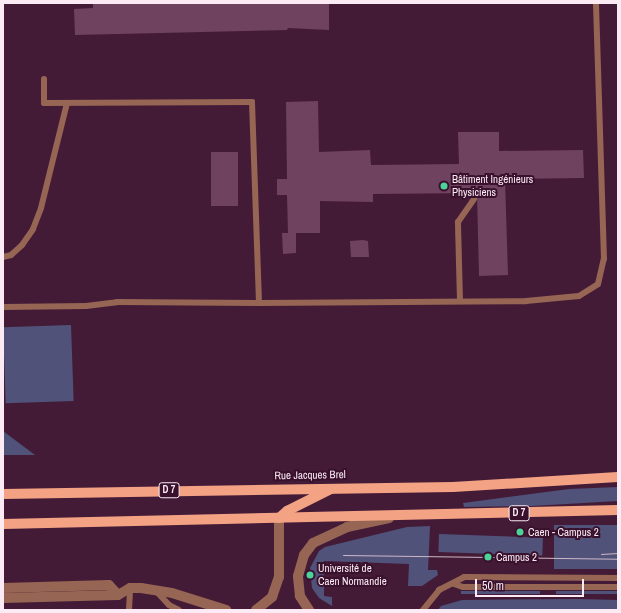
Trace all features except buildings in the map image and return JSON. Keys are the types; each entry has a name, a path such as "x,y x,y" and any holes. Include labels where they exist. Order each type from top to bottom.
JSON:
{"main road":[{"name":"Rue Jacques Brel","path":"3,494 335,487 453,487 618,477"},
{"path":"279,518 287,511 335,487"},
{"name":"D 7","path":"3,524 618,510"}],"street":[{"path":"309,610 300,596 298,576 304,555 313,543 347,527 396,516"},
{"path":"256,610 272,597 279,577 279,518"},
{"path":"3,588 109,585 118,595"},
{"path":"3,598 118,595 130,588 156,590 226,610"}],"lane":[{"path":"3,307 86,306 117,302 260,303 526,301 579,296 598,284 604,251 596,3"},
{"path":"44,79 44,103 252,102 260,303"},
{"path":"3,257 11,255 22,245 33,229 41,208 67,103"},
{"path":"460,301 458,222 474,198"},
{"path":"423,610 439,590 454,584 464,577 618,578"},
{"path":"454,584 463,587 618,586"},
{"path":"128,610 130,588"},
{"path":"156,590 165,601 179,610"}],"shaded area":[{"path":"71,325 74,401 6,403 3,327"},
{"path":"3,431 35,455 3,455"},
{"path":"618,487 618,501 532,506 464,507 463,503 569,489"},
{"path":"554,525 618,525 618,569 554,569"},
{"path":"430,526 428,570 437,570 438,575 422,586 408,586 409,564 324,561 324,596 332,597 332,606 319,598 312,588 310,568 319,551 325,547 407,527"},
{"path":"439,534 543,538 542,556 438,552"},
{"path":"461,591 540,591 540,594 461,594"},
{"path":"556,591 618,591 618,594 556,594"},
{"path":"462,600 618,600 618,610 438,610 441,606"}],"tram line":[{"path":"601,554 618,553"},
{"path":"343,555 618,559"}],"place":[{"name":"Bâtiment Ingénieurs Physiciens","path":"444,186"},
{"name":"Caen - Campus 2","path":"520,532"},
{"name":"Campus 2","path":"488,557"},
{"name":"Université de Caen Normandie","path":"310,575"}]}
